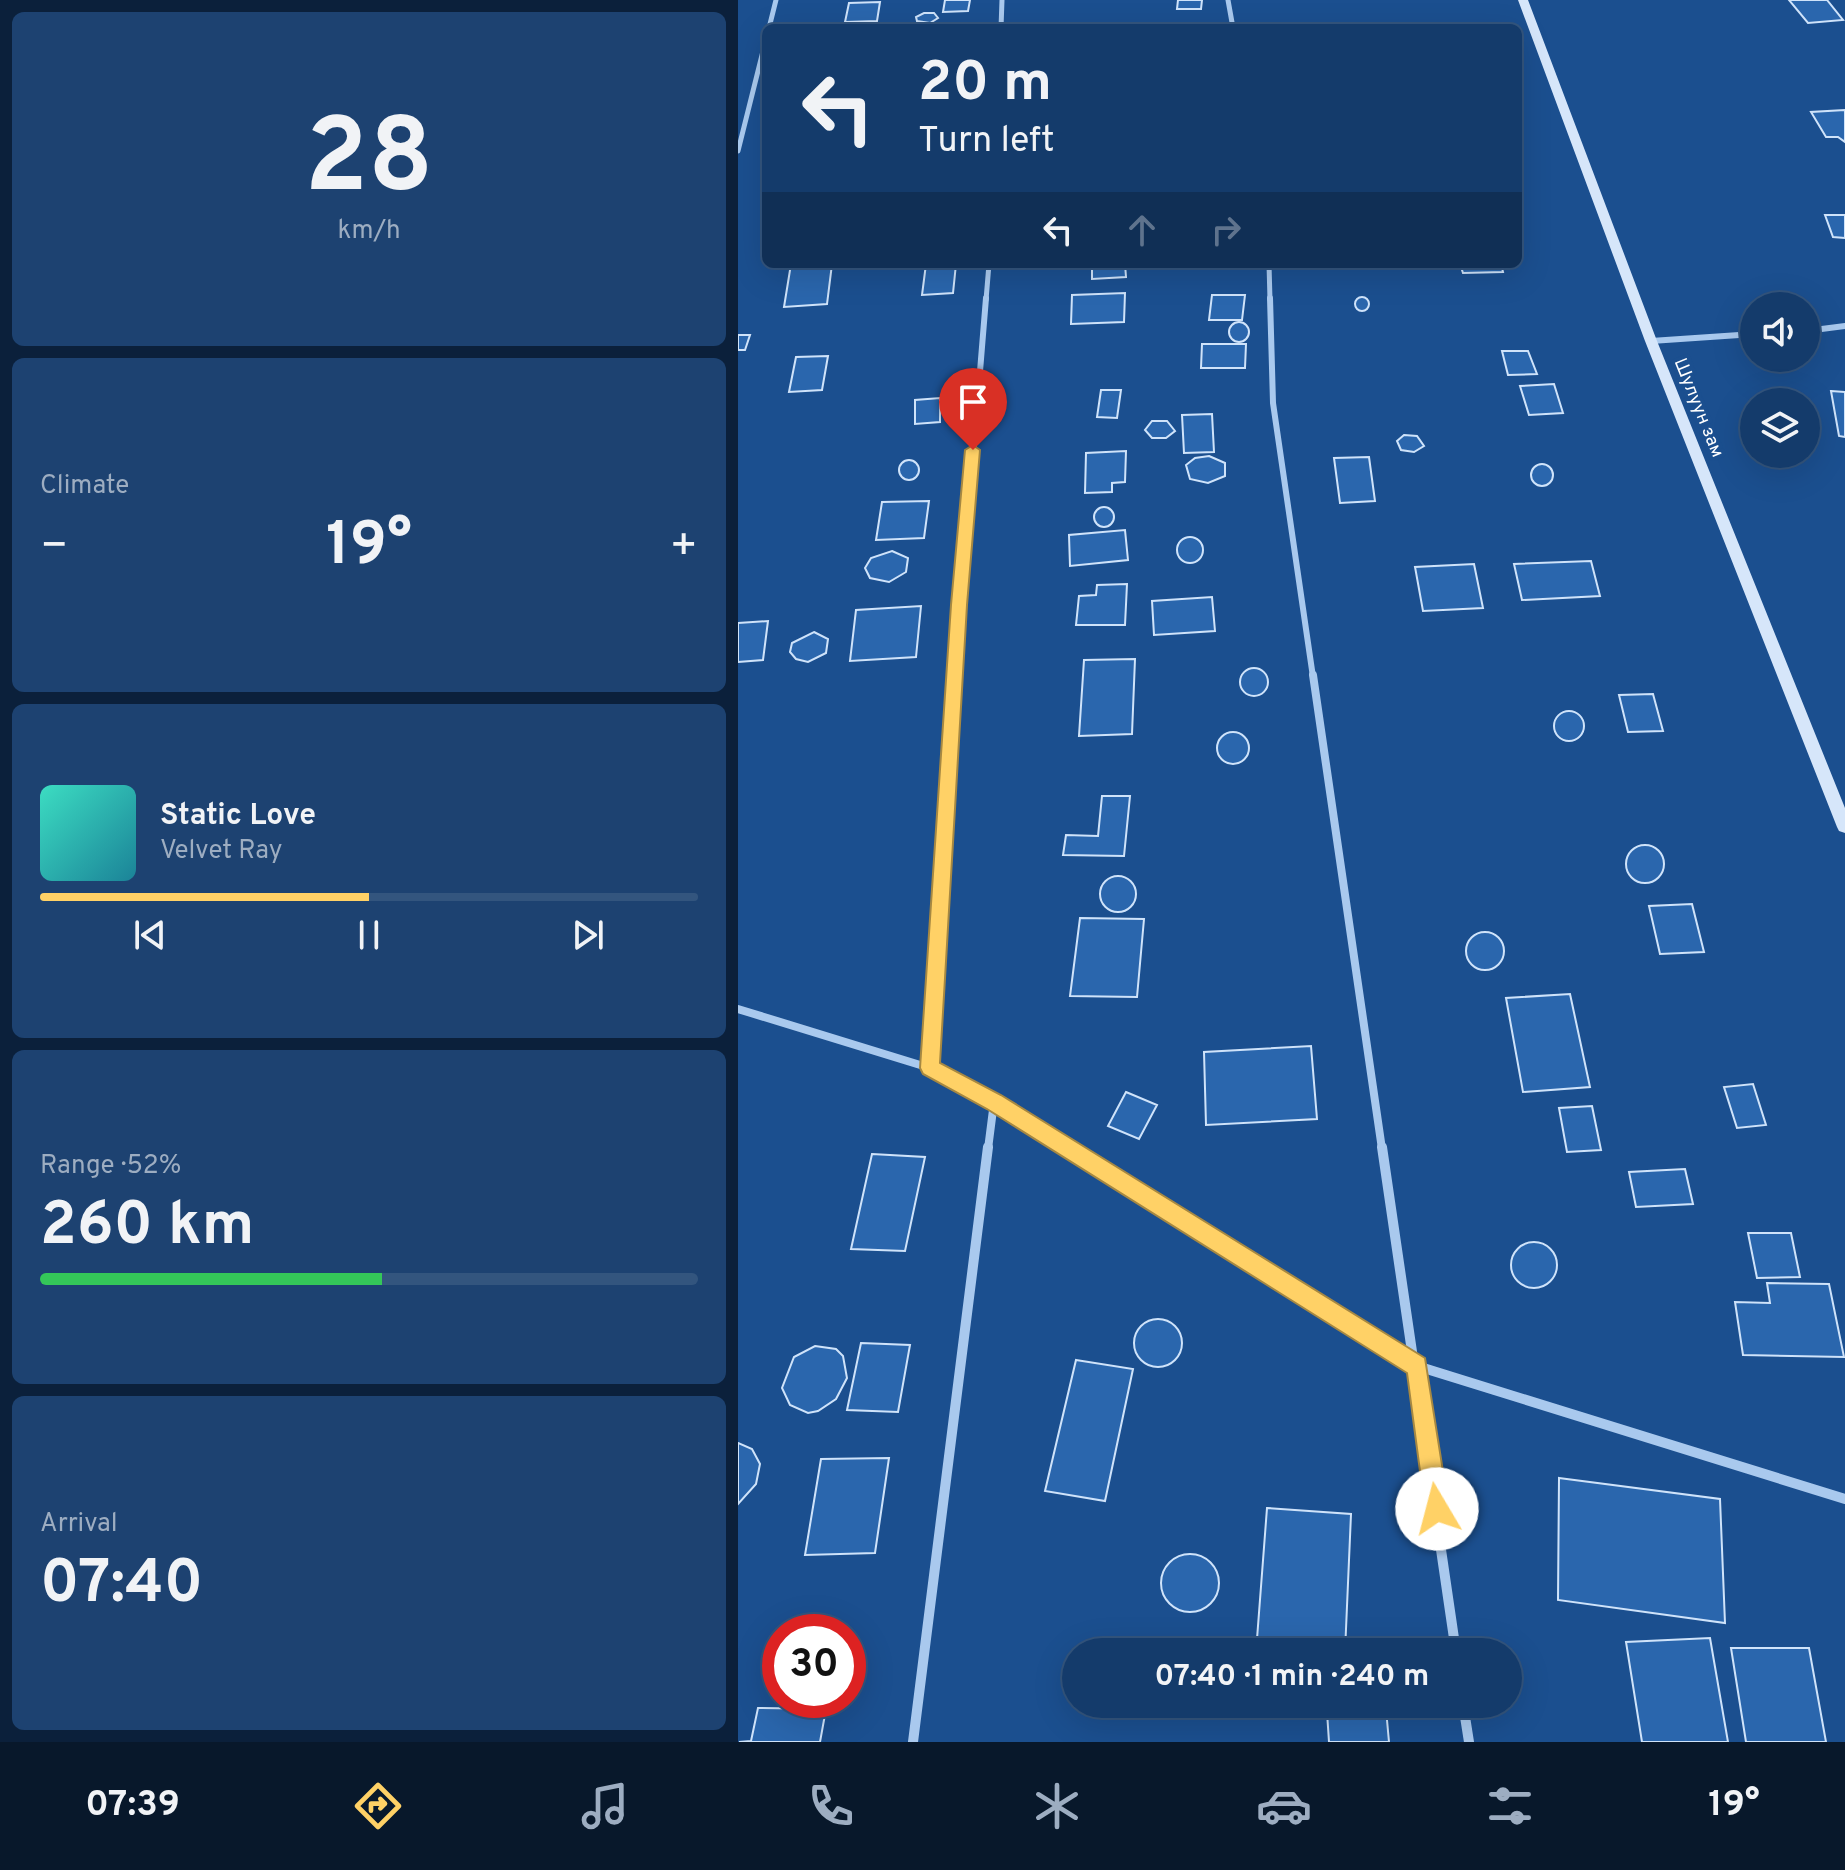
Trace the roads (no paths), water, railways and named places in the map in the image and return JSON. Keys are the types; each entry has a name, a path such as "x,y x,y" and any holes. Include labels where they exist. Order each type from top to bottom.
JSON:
{"street":[{"path":"770,24 776,0"},
{"path":"1001,24 1002,0"},
{"path":"1228,0 1232,24"},
{"name":"Шулуун зам","path":"1523,0 1651,341 1845,827"},
{"path":"738,151 762,55"},
{"path":"930,1068 959,605 989,268"},
{"path":"1269,268 1273,403 1417,1366 1454,1638"},
{"path":"1820,329 1845,326"},
{"path":"1651,341 1740,335"},
{"path":"738,1009 930,1068 994,1102 1417,1366 1845,1499"},
{"path":"913,1742 994,1102"},
{"path":"1465,1718 1469,1742"}]}
